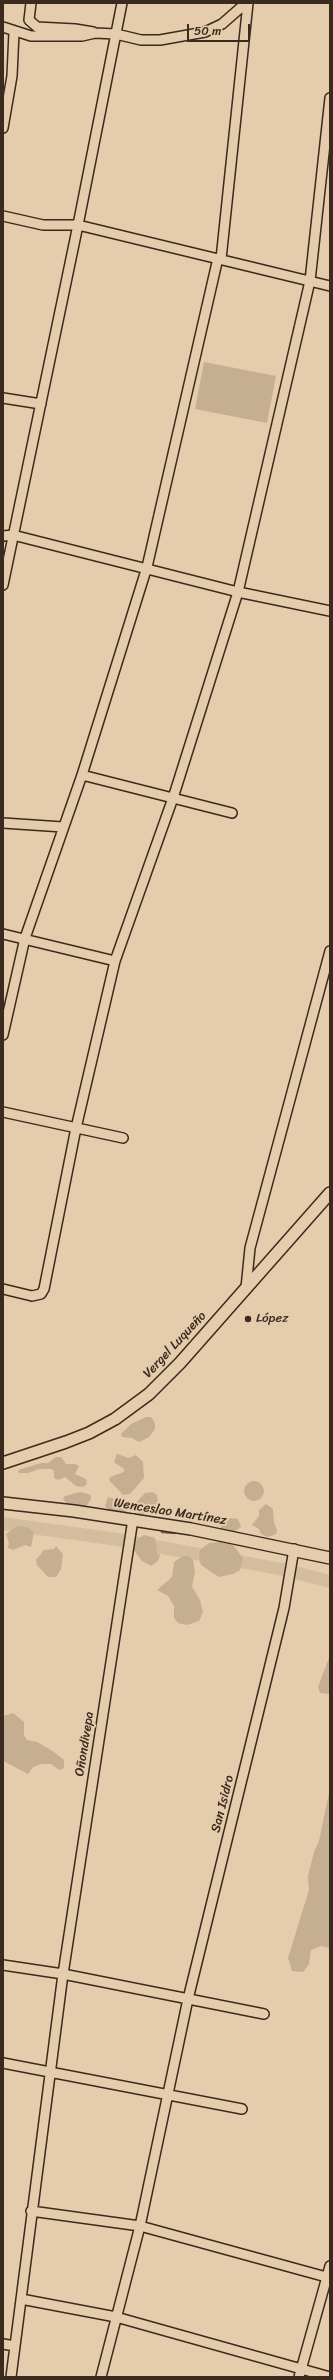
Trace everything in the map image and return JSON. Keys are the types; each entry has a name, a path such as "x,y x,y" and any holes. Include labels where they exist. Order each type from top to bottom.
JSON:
{"main road":[{"name":"Vergel Luqueño","path":"3,1463 83,1435 107,1423 134,1406 180,1363 330,1193"},
{"name":"Wenceslao Martínez","path":"3,1503 133,1519 294,1549 330,1558"}],"street":[{"path":"31,3 29,20 43,32"},
{"path":"3,585 78,225 122,3"},
{"path":"3,27 14,32 31,36 43,32 82,36 95,33 116,34 141,40 181,38 205,32 222,24 247,3"},
{"path":"3,1035 25,938 82,775 147,567 219,259 247,3"},
{"path":"3,128 12,76 14,32"},
{"path":"3,1289 32,1296 41,1294 44,1289 76,1128 115,961 173,798 238,592 310,281 330,98"},
{"path":"3,216 43,225 78,225 330,286"},
{"path":"3,398 41,404"},
{"path":"3,536 14,535 147,567 238,592 330,611"},
{"path":"82,775 232,813"},
{"path":"3,823 63,827"},
{"path":"3,934 25,938 115,961"},
{"path":"246,1288 250,1248 330,951"},
{"path":"3,1112 123,1138"},
{"name":"Oñondivepa","path":"11,2377 31,2211 63,1974 133,1519"},
{"name":"San Isidro","path":"101,2377 140,2226 188,1999 282,1615 294,1549"},
{"path":"3,1965 63,1974 264,2014"},
{"path":"3,2063 51,2071 242,2109"},
{"path":"31,2211 140,2226 328,2278"},
{"path":"300,2373 328,2278 330,2266"},
{"path":"21,2299 116,2317 300,2373 330,2376"},
{"path":"3,2344 15,2346"}],"shaded area":[{"path":"204,362 276,376 267,423 195,409"},
{"path":"330,1200 330,1203 174,1379 146,1405 115,1426 80,1443 3,1470 3,1468 114,1424"},
{"path":"146,1417 151,1417 155,1423 155,1429 149,1437 139,1442 132,1438 122,1437 121,1434 131,1424"},
{"path":"117,1454 129,1458 136,1455 143,1462 144,1478 130,1494 123,1495 109,1480 110,1477 124,1472 124,1469 114,1462"},
{"path":"56,1457 61,1457 66,1464 75,1464 79,1466 75,1474 86,1479 87,1484 83,1487 76,1486 65,1477 58,1480 54,1478 54,1471 51,1469 39,1469 28,1473 19,1473 18,1470 41,1463 48,1463"},
{"path":"254,1481 261,1484 264,1491 261,1498 254,1501 247,1498 244,1491 247,1484"},
{"path":"80,1492 91,1495 91,1499 85,1508 69,1506 63,1499 65,1496"},
{"path":"152,1492 157,1495 158,1501 154,1506 148,1507 144,1514 138,1514 134,1505 145,1493"},
{"path":"108,1497 134,1505 124,1513 109,1510 105,1506"},
{"path":"266,1504 273,1509 274,1523 277,1530 276,1534 268,1537 261,1534 259,1529 252,1525 259,1516 259,1510"},
{"path":"3,1517 118,1533 288,1564 330,1575 330,1588 279,1575 117,1546 3,1530"},
{"path":"225,1519 238,1519 241,1527 230,1534 222,1530 220,1525"},
{"path":"17,1526 27,1527 34,1532 31,1547 25,1545 13,1550 8,1548 9,1543 6,1534"},
{"path":"144,1535 155,1538 157,1553 160,1555 158,1561 151,1566 142,1561 133,1549 137,1540"},
{"path":"220,1542 233,1545 243,1558 240,1570 233,1574 219,1577 201,1565 199,1558 200,1550 209,1543"},
{"path":"56,1546 63,1554 61,1569 56,1577 48,1577 37,1565 36,1560 44,1550 54,1549"},
{"path":"183,1556 189,1556 193,1560 195,1572 192,1587 200,1600 203,1612 199,1621 187,1625 178,1623 174,1618 174,1606 168,1596 157,1590 172,1577 174,1562"},
{"path":"330,1655 330,1694 320,1693 318,1687"},
{"path":"13,1713 24,1722 24,1735 27,1740 37,1742 54,1752 64,1760 64,1768 59,1770 51,1764 42,1764 33,1767 28,1774 3,1761 3,1716"},
{"path":"330,1788 330,1948 321,1946 311,1950 309,1964 303,1972 292,1971 288,1958 309,1890 308,1876 314,1852 319,1841"}],"waterway":[{"path":"162,1532 175,1533"}],"place":[{"name":"López","path":"248,1319"}]}
